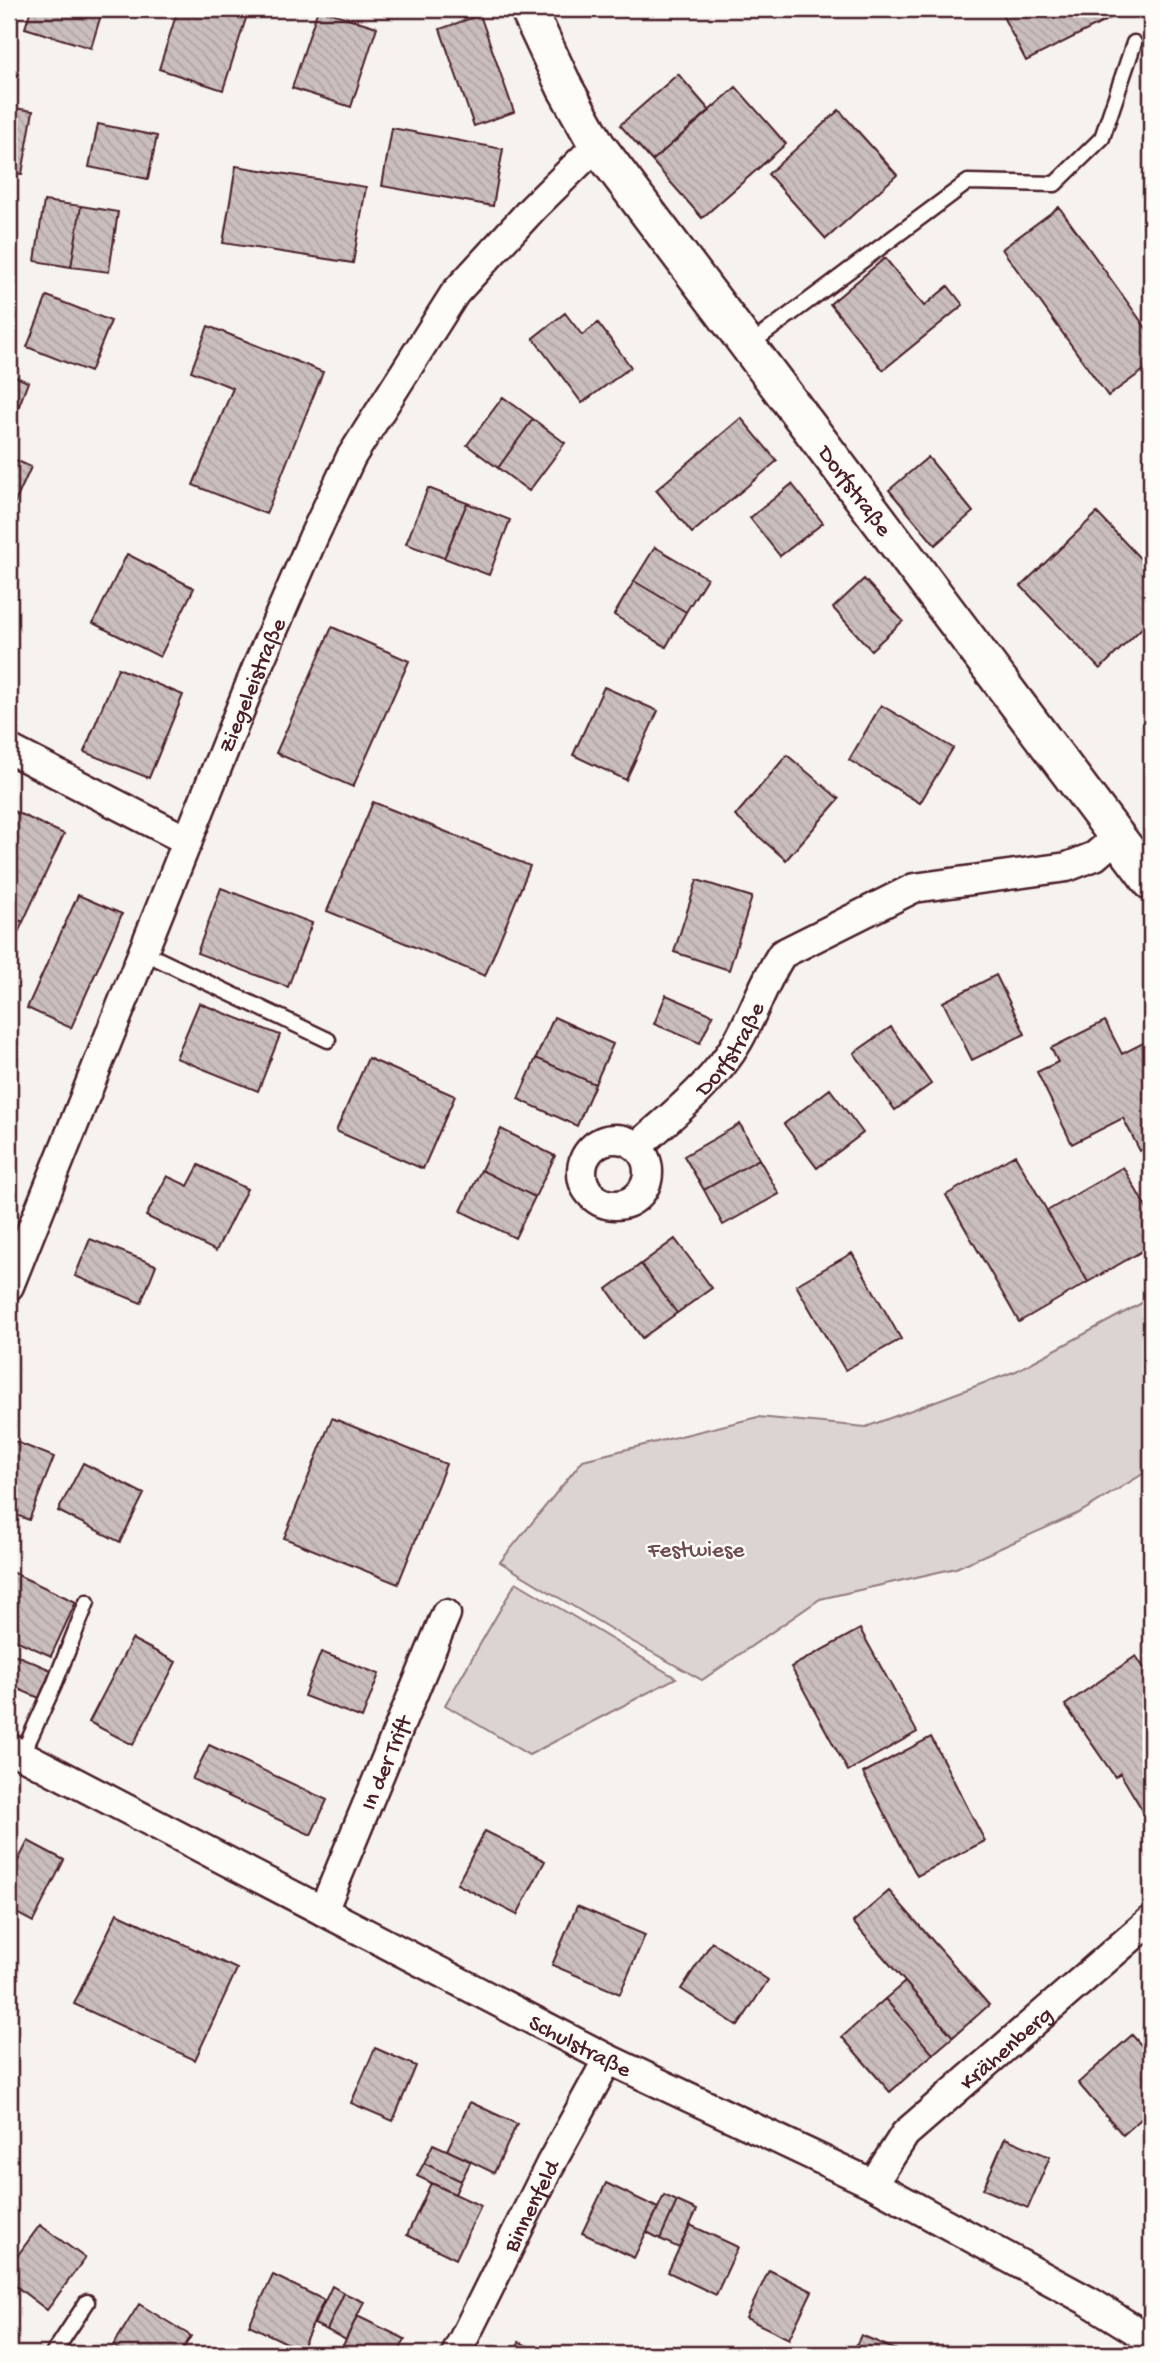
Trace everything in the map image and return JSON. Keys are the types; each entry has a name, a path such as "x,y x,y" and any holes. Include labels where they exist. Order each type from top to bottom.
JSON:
{"street":[{"name":"Dorfstraße","path":"528,9 565,88 597,145 1151,882"},
{"name":"Ziegeleistraße","path":"9,1286 258,665 351,457 455,293 533,208 597,145"},
{"path":"9,749 188,841"},
{"name":"Dorfstraße","path":"636,1147 718,1070 737,1043 782,954 914,888 1067,867 1095,856 1118,836"},
{"name":"In der Trift","path":"323,1911 446,1614"},
{"name":"Schulstraße","path":"15,1752 608,2059 873,2183 1090,2302 1151,2340"},
{"name":"Krähenberg","path":"873,2183 905,2134 1151,1920"},
{"name":"Binnenfeld","path":"456,2354 550,2165 608,2059"}],"lane":[{"path":"749,345 968,182 1055,184 1102,138 1134,43"},
{"path":"144,952 328,1040"},
{"path":"15,1752 54,1685 87,1602"},
{"path":"53,2354 87,2302"}],"green space":[{"name":"Festwiese","path":"1151,1298 1151,1469 1079,1513 956,1568 820,1599 702,1680 619,1634 500,1562 583,1460 758,1417 866,1427 1016,1371"},
{"path":"516,1582 676,1678 529,1755 445,1705"}],"building":[{"path":"31,9 81,9 101,15 91,48 25,28"},
{"path":"178,9 249,9 223,90 159,69"},
{"path":"318,9 377,27 351,107 292,88"},
{"path":"999,9 1129,9 1026,61"},
{"path":"480,15 514,112 474,126 440,29"},
{"path":"678,74 710,111 652,161 620,125"},
{"path":"736,87 786,144 702,218 652,161"},
{"path":"9,107 33,111 22,174 9,172"},
{"path":"839,110 897,175 826,239 768,174"},
{"path":"98,124 157,136 148,179 89,167"},
{"path":"392,128 503,149 493,206 382,186"},
{"path":"236,166 366,187 353,263 223,243"},
{"path":"44,201 81,206 71,267 35,261"},
{"path":"81,206 118,212 109,272 71,267"},
{"path":"1059,207 1151,335 1151,365 1108,396 1002,249"},
{"path":"885,258 924,306 948,286 963,305 883,370 830,304"},
{"path":"47,296 111,321 90,372 27,347"},
{"path":"565,313 582,335 598,323 631,367 582,403 533,338"},
{"path":"208,326 323,372 266,514 193,485 233,388 191,371"},
{"path":"9,374 28,382 11,427 9,426"},
{"path":"503,397 533,419 498,468 467,445"},
{"path":"741,418 777,461 692,533 656,490"},
{"path":"533,419 565,443 529,491 498,468"},
{"path":"9,457 31,467 9,516"},
{"path":"928,457 973,512 935,545 889,490"},
{"path":"792,484 823,523 780,556 750,518"},
{"path":"428,488 467,503 444,558 406,544"},
{"path":"467,503 510,520 489,575 444,558"},
{"path":"1097,513 1151,570 1151,619 1100,669 1021,586"},
{"path":"655,547 707,578 686,612 634,581"},
{"path":"127,554 194,588 160,657 93,623"},
{"path":"864,579 903,621 871,650 833,608"},
{"path":"634,581 686,612 666,647 614,615"},
{"path":"332,627 409,661 353,787 276,753"},
{"path":"118,668 183,695 149,778 84,752"},
{"path":"604,687 658,711 626,780 573,755"},
{"path":"881,705 953,748 920,803 849,760"},
{"path":"787,755 839,799 786,860 735,816"},
{"path":"373,802 530,866 485,976 327,911"},
{"path":"9,809 64,834 23,922 9,916"},
{"path":"697,880 752,897 729,970 674,952"},
{"path":"221,888 312,923 288,987 197,953"},
{"path":"78,895 122,914 71,1028 27,1008"},
{"path":"9,916 23,922 9,952"},
{"path":"996,975 1025,1034 972,1060 943,1002"},
{"path":"666,995 713,1015 700,1043 654,1024"},
{"path":"199,1003 280,1035 258,1091 176,1058"},
{"path":"554,1017 613,1044 595,1084 536,1058"},
{"path":"1105,1021 1122,1054 1145,1042 1151,1054 1151,1145 1140,1151 1123,1118 1072,1144 1037,1072 1058,1062 1051,1048"},
{"path":"891,1027 931,1084 895,1110 854,1053"},
{"path":"368,1058 455,1096 423,1169 336,1131"},
{"path":"536,1058 595,1084 577,1126 518,1099"},
{"path":"830,1089 863,1133 817,1168 784,1124"},
{"path":"740,1124 759,1159 704,1190 684,1156"},
{"path":"501,1129 555,1156 535,1197 481,1170"},
{"path":"1015,1155 1088,1282 1019,1322 946,1195"},
{"path":"759,1159 779,1194 723,1225 704,1190"},
{"path":"199,1165 247,1189 216,1251 146,1216 167,1176 188,1186"},
{"path":"1123,1167 1151,1216 1151,1246 1088,1282 1047,1211"},
{"path":"481,1170 535,1197 515,1238 461,1211"},
{"path":"90,1239 156,1265 141,1303 75,1276"},
{"path":"675,1239 712,1288 677,1313 641,1264"},
{"path":"852,1253 901,1339 845,1370 796,1285"},
{"path":"641,1264 677,1313 642,1338 607,1289"},
{"path":"332,1418 446,1464 398,1584 284,1538"},
{"path":"9,1439 54,1457 29,1520 9,1512"},
{"path":"83,1463 144,1494 120,1542 58,1511"},
{"path":"9,1571 76,1602 51,1656 9,1637"},
{"path":"860,1629 917,1732 848,1771 791,1667"},
{"path":"132,1639 176,1662 133,1745 89,1722"},
{"path":"9,1652 51,1670 39,1698 9,1685"},
{"path":"321,1652 379,1674 362,1718 304,1696"},
{"path":"1136,1656 1151,1678 1151,1805 1143,1811 1120,1773 1115,1777 1065,1705"},
{"path":"931,1737 985,1841 917,1876 863,1773"},
{"path":"209,1745 327,1800 311,1835 192,1779"},
{"path":"485,1831 545,1861 517,1915 457,1884"},
{"path":"28,1841 64,1860 33,1922 9,1909 9,1879"},
{"path":"889,1891 989,2005 953,2037 853,1922"},
{"path":"577,1906 645,1935 620,1994 552,1965"},
{"path":"117,1913 237,1969 195,2060 74,2004"},
{"path":"712,1942 768,1980 738,2026 681,1989"},
{"path":"905,1982 953,2037 933,2054 885,1999"},
{"path":"885,1999 933,2054 890,2092 842,2037"},
{"path":"1132,2035 1151,2056 1151,2110 1123,2135 1078,2083"},
{"path":"375,2048 416,2066 393,2121 351,2103"},
{"path":"470,2102 517,2124 494,2173 447,2150"},
{"path":"1005,2138 1050,2157 1028,2208 983,2189"},
{"path":"433,2144 471,2161 461,2181 424,2163"},
{"path":"424,2163 461,2181 455,2194 417,2176"},
{"path":"431,2183 481,2206 456,2259 407,2235"},
{"path":"606,2183 658,2208 634,2258 582,2233"},
{"path":"664,2195 677,2201 660,2239 647,2232"},
{"path":"677,2201 697,2210 679,2248 660,2239"},
{"path":"40,2225 85,2258 47,2310 9,2281 9,2267"},
{"path":"690,2225 738,2247 716,2295 668,2272"},
{"path":"769,2270 812,2291 789,2339 746,2318"},
{"path":"273,2275 324,2300 301,2350 249,2325"},
{"path":"332,2286 344,2293 327,2330 314,2324"},
{"path":"344,2293 364,2302 346,2340 327,2330"},
{"path":"139,2304 191,2336 180,2354 127,2354 113,2346"},
{"path":"357,2316 405,2339 398,2354 339,2354"},
{"path":"861,2335 906,2354 852,2354"},
{"path":"519,2342 545,2354 513,2354"}]}
